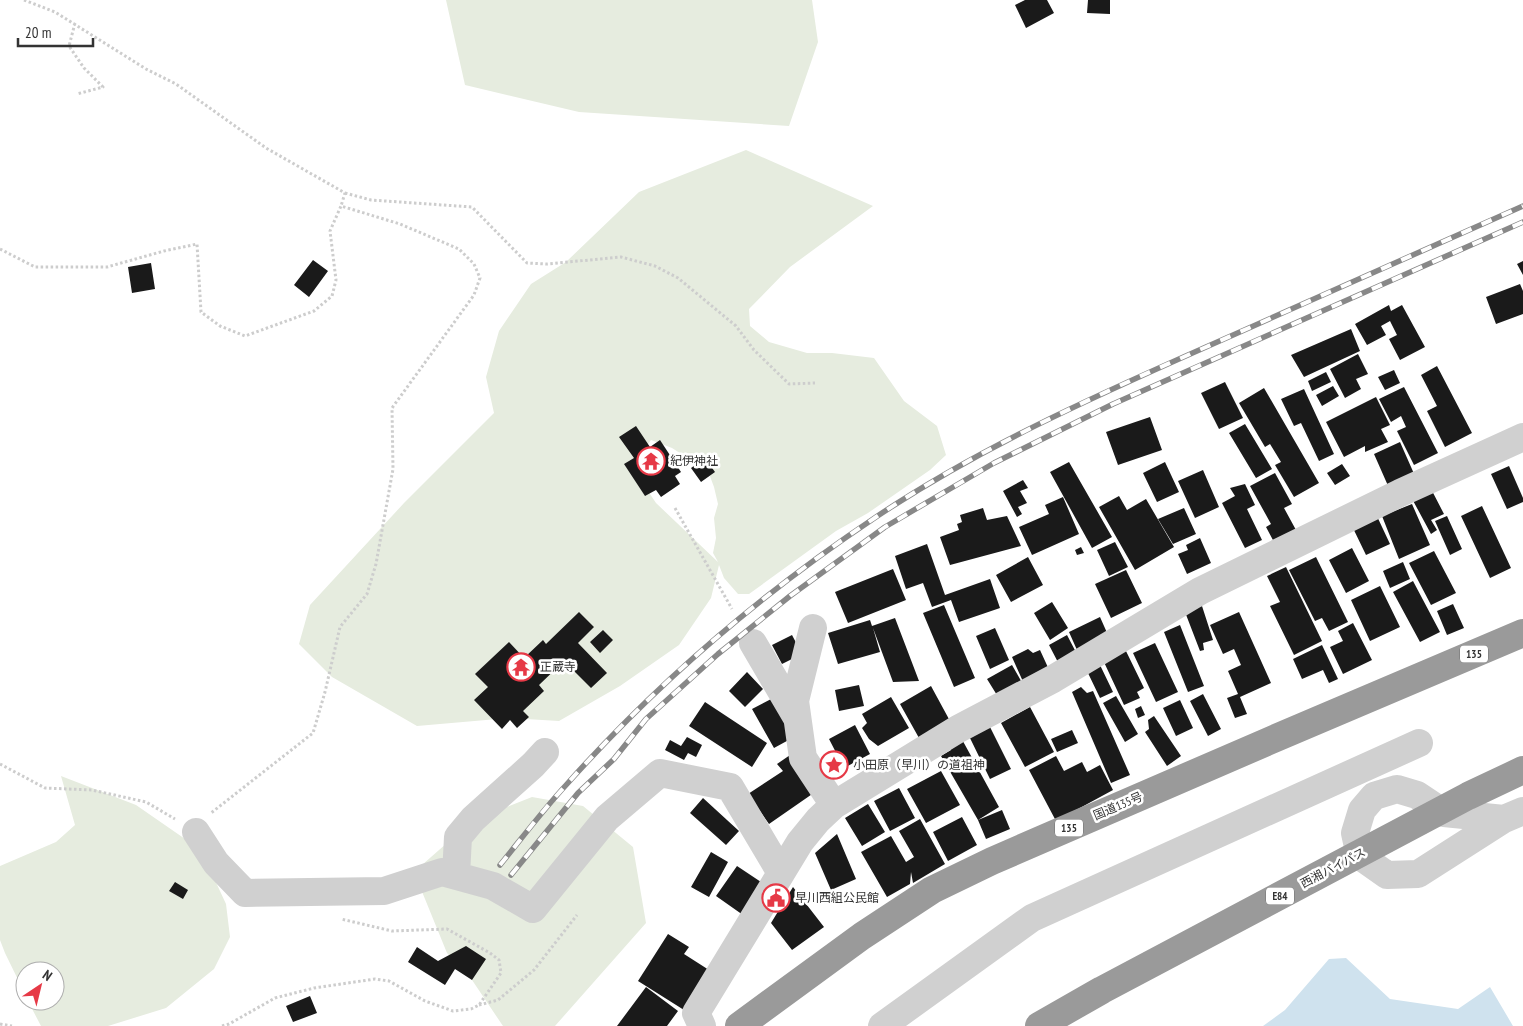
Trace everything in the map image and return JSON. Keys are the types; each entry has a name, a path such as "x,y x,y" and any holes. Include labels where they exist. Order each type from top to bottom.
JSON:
{"highway":[{"name":"国道135号","path":"739,1026 862,936 932,890 992,861 1523,633"},
{"name":"西湘バイパス","path":"1039,1026 1102,990 1468,796 1523,770"},
{"name":"西湘バイパス","path":"1062,1026 1458,815 1523,784"}],"street":[{"path":"702,1026 696,1013 800,842 834,804 958,729 1053,679 1200,591 1400,493 1523,437"},
{"path":"813,628 795,701 797,718 803,758 834,804"},
{"path":"753,642 797,718"},
{"path":"882,1026 1032,918 1419,743"},
{"path":"456,875 458,837 473,820 545,752"},
{"path":"196,832 216,863 245,893 384,891 442,872 494,886 532,909 607,818 660,773 730,787 781,873"},
{"path":"1397,789 1417,795 1444,813 1513,815 1418,874 1387,875 1360,856 1355,833 1362,810 1374,796 1397,789"}],"path":[{"path":"24,0 55,12 75,23 146,69 176,84 266,148 344,193 371,200 472,207 527,263 547,264 621,257 655,266 689,286 736,326 754,350 789,384 815,383"},
{"path":"75,23 68,46 84,68 103,87 77,94"},
{"path":"0,249 35,267 107,267 197,244 201,312 220,326 245,336 314,311 332,296 336,280 330,231 341,206 344,193"},
{"path":"0,764 45,788 92,790 146,802 196,832 213,811 313,733 340,628 367,594 376,564 393,469 392,408 474,295 480,278 474,264 459,249 400,224 341,206"},
{"path":"676,508 732,609"},
{"path":"222,1026 229,1024 275,998 314,988 375,979 389,981 424,1001 453,1011 471,1009 478,1005 498,1000 534,970 577,915"},
{"path":"339,919 392,931 447,929 490,953 499,960 501,973 478,1005"},
{"path":"0,1024 12,1026"}],"shaded area":[{"path":"446,0 812,0 818,42 789,126 579,112 465,85"},
{"path":"746,150 873,206 790,267 749,309 750,326 769,342 807,353 832,353 874,358 904,401 937,426 946,455 930,470 868,513 836,531 749,594 738,594 724,578 719,565 711,598 679,645 620,686 559,721 509,718 417,726 332,677 299,644 310,605 404,503 494,413 486,377 499,331 531,284 566,262 639,192","holes":["651,440 672,448 708,471 718,504 714,518 716,538 713,553 718,562 656,503 640,479 638,458"]},
{"path":"61,776 136,805 201,850 226,904 230,937 214,969 166,1008 108,1026 41,1026 33,1011 65,1011 65,961 15,961 15,974 0,940 0,866 56,842 75,825"},
{"path":"532,797 583,806 633,847 646,923 555,1026 503,1026 472,980 447,953 414,872 472,821"}],"water":[{"path":"1346,958 1390,999 1458,1009 1490,987 1513,1026 1263,1026 1285,1010 1329,959"}],"building":[{"path":"1025,0 1047,0 1054,13 1026,28 1015,5"},
{"path":"1088,0 1110,0 1110,14 1087,13"},
{"path":"313,260 328,271 309,297 294,285"},
{"path":"1523,261 1523,275 1517,264"},
{"path":"151,263 155,289 132,293 128,267"},
{"path":"1520,284 1523,291 1523,314 1496,324 1486,297"},
{"path":"1389,305 1391,311 1402,305 1425,347 1400,360 1389,339 1397,335 1390,321 1381,326 1386,335 1367,345 1355,324"},
{"path":"1351,329 1360,351 1304,377 1291,355"},
{"path":"1358,354 1368,374 1356,379 1361,389 1345,398 1330,369"},
{"path":"1437,366 1472,433 1445,447 1427,411 1437,406 1421,375"},
{"path":"1394,370 1400,383 1385,390 1378,377"},
{"path":"1326,372 1331,382 1312,391 1308,381"},
{"path":"1225,382 1243,418 1219,429 1201,393"},
{"path":"1333,386 1339,396 1322,406 1316,395"},
{"path":"1404,387 1438,453 1414,465 1397,431 1406,427 1401,416 1391,422 1379,399"},
{"path":"1264,388 1319,483 1294,497 1275,465 1281,462 1270,444 1265,447 1239,403"},
{"path":"1304,389 1334,454 1319,461 1301,423 1294,426 1281,399"},
{"path":"1376,397 1390,425 1381,429 1388,442 1365,452 1365,446 1344,457 1326,422"},
{"path":"1150,417 1162,450 1118,465 1106,432"},
{"path":"1245,424 1272,469 1256,478 1229,433"},
{"name":"紀伊神社","path":"636,426 650,447 660,440 681,472 675,476 680,484 661,497 656,490 645,496 624,464 634,458 619,437"},
{"path":"1400,442 1415,476 1389,488 1374,454"},
{"path":"705,458 715,472 701,482 691,468"},
{"path":"1069,462 1112,537 1092,548 1050,472"},
{"path":"1165,462 1179,492 1157,502 1143,473"},
{"path":"1342,464 1350,476 1335,485 1327,473"},
{"path":"1509,466 1523,502 1507,509 1491,474"},
{"path":"1203,470 1219,507 1195,518 1178,481"},
{"path":"1275,473 1292,504 1284,508 1296,530 1274,542 1266,527 1271,524 1250,486"},
{"path":"1023,480 1028,488 1020,491 1027,503 1018,507 1022,514 1017,517 1003,491"},
{"path":"1245,484 1255,505 1247,509 1262,540 1245,548 1222,503 1235,496 1230,488"},
{"path":"1429,485 1444,514 1431,520 1437,530 1431,534 1410,495"},
{"path":"1119,496 1127,510 1146,499 1174,547 1135,570 1099,507"},
{"path":"1063,497 1079,534 1032,555 1019,527 1049,514 1045,505"},
{"path":"1412,504 1430,545 1399,559 1382,516"},
{"path":"1482,506 1511,568 1490,578 1461,516"},
{"path":"983,508 987,520 1007,516 1021,546 950,565 940,537 959,530 957,524 962,522 960,515"},
{"path":"1184,508 1196,534 1173,544 1158,519"},
{"path":"1375,512 1390,544 1366,555 1351,524"},
{"path":"1447,516 1462,549 1450,555 1435,521"},
{"path":"1200,538 1211,563 1187,574 1178,554 1188,550 1186,545"},
{"path":"1115,542 1128,567 1109,576 1097,550"},
{"path":"927,544 945,595 990,579 1000,608 959,622 951,600 932,607 923,583 906,589 895,556"},
{"path":"1081,547 1084,553 1077,555 1075,550"},
{"path":"1352,548 1369,581 1346,593 1329,560"},
{"path":"1434,551 1456,593 1431,605 1409,563"},
{"path":"1028,557 1043,585 1011,602 996,575"},
{"path":"1316,557 1348,622 1329,631 1322,618 1315,621 1289,570"},
{"path":"1403,562 1410,579 1390,588 1383,571"},
{"path":"1286,567 1322,641 1294,655 1270,606 1280,602 1267,576"},
{"path":"893,569 906,600 848,623 835,592"},
{"path":"1126,570 1142,603 1111,618 1095,584"},
{"path":"1413,581 1440,632 1420,642 1393,592"},
{"path":"1380,586 1400,627 1370,641 1351,600"},
{"path":"1052,602 1068,628 1050,640 1034,613"},
{"path":"1453,604 1464,628 1447,635 1437,611"},
{"path":"944,605 975,678 954,687 923,613"},
{"path":"1202,606 1213,640 1203,643 1204,650 1200,651 1185,612"},
{"name":"正蔵寺","path":"579,612 594,627 578,643 607,673 591,688 564,661 539,685 544,691 523,711 529,717 517,728 510,720 502,729 474,700 488,687 475,674 509,642 524,658 543,640 546,644"},
{"path":"1239,612 1271,683 1240,697 1247,714 1235,718 1227,698 1238,694 1228,671 1241,665 1234,649 1223,654 1210,625"},
{"path":"1100,617 1108,635 1077,650 1069,632"},
{"path":"895,618 919,681 893,682 873,628 880,652 838,664 828,633 870,620 872,626"},
{"path":"1353,623 1372,660 1343,674 1330,647 1343,641 1338,631"},
{"path":"1180,625 1204,686 1188,692 1164,632"},
{"path":"995,628 1009,660 990,669 976,636"},
{"path":"603,630 613,640 600,653 590,642"},
{"path":"792,635 802,654 782,664 772,645"},
{"path":"1067,635 1079,658 1061,668 1049,645"},
{"path":"1155,643 1178,692 1156,702 1133,653"},
{"path":"1322,645 1338,679 1329,683 1323,670 1302,679 1293,659"},
{"path":"1028,649 1033,653 1040,650 1051,674 1025,686 1012,657"},
{"path":"1125,649 1144,688 1137,692 1140,698 1124,705 1103,660"},
{"path":"1012,665 1024,686 1000,700 987,679"},
{"path":"1100,665 1113,692 1100,698 1087,671"},
{"path":"747,672 763,689 745,707 729,691"},
{"path":"859,685 864,706 839,711 835,690"},
{"path":"931,686 950,721 919,738 900,704"},
{"path":"1081,687 1087,693 1093,691 1130,775 1111,783 1072,692"},
{"path":"1203,694 1221,729 1208,736 1190,701"},
{"path":"1116,696 1138,734 1125,742 1103,703"},
{"path":"775,697 796,736 774,748 752,709"},
{"path":"891,697 909,728 878,746 869,739 862,728 867,723 862,714"},
{"path":"1180,700 1193,728 1176,736 1163,708"},
{"path":"705,702 767,743 752,767 689,726"},
{"path":"1141,706 1145,715 1138,718 1135,709"},
{"path":"1030,707 1054,752 1025,767 1001,723"},
{"path":"1154,716 1181,756 1167,766 1145,732 1149,729 1148,720"},
{"path":"855,725 870,754 844,768 829,739"},
{"path":"989,725 1011,769 990,779 969,736"},
{"path":"1072,730 1078,743 1057,752 1051,739"},
{"path":"959,734 999,807 978,820 941,756 951,750 946,741"},
{"path":"687,737 702,745 696,757 688,753 684,760 665,750 670,740 681,746"},
{"path":"793,753 818,790 769,824 748,794 783,771 777,764"},
{"path":"1056,756 1064,771 1082,762 1087,772 1100,765 1113,790 1056,821 1029,770"},
{"path":"941,771 960,805 926,823 907,789"},
{"path":"899,788 915,818 890,831 874,801"},
{"path":"703,798 739,831 726,845 690,813"},
{"path":"868,804 885,832 862,846 845,818"},
{"path":"1002,810 1010,829 986,839 978,820"},
{"path":"962,817 977,845 948,861 933,832"},
{"path":"920,819 945,864 913,883 911,872 910,884 887,897 861,852 891,836 906,862 914,857 899,831"},
{"path":"837,834 856,879 831,890 815,853"},
{"path":"711,852 728,862 709,897 691,887"},
{"path":"737,866 764,884 743,915 716,896"},
{"path":"175,882 188,890 183,899 169,891"},
{"path":"793,887 824,927 792,950 771,923"},
{"path":"668,934 689,947 684,954 709,970 684,1010 638,981"},
{"path":"466,946 486,959 472,980 455,969 445,985 408,962 417,947 438,961"},
{"path":"646,987 678,1011 667,1026 617,1026"},
{"path":"310,996 317,1013 293,1022 286,1006"}],"railway":[{"path":"500,865 567,784 602,746 675,675 792,576 876,517 955,468 1037,425 1164,366 1523,206"},
{"path":"511,875 578,793 614,759 646,719 718,654 790,596 885,527 994,463 1113,404 1523,222"}],"place":[{"name":"紀伊神社","path":"651,461"},
{"name":"正蔵寺","path":"521,667"},
{"name":"小田原（早川）の道祖神","path":"834,765"},
{"name":"早川西組公民館","path":"776,898"}]}
